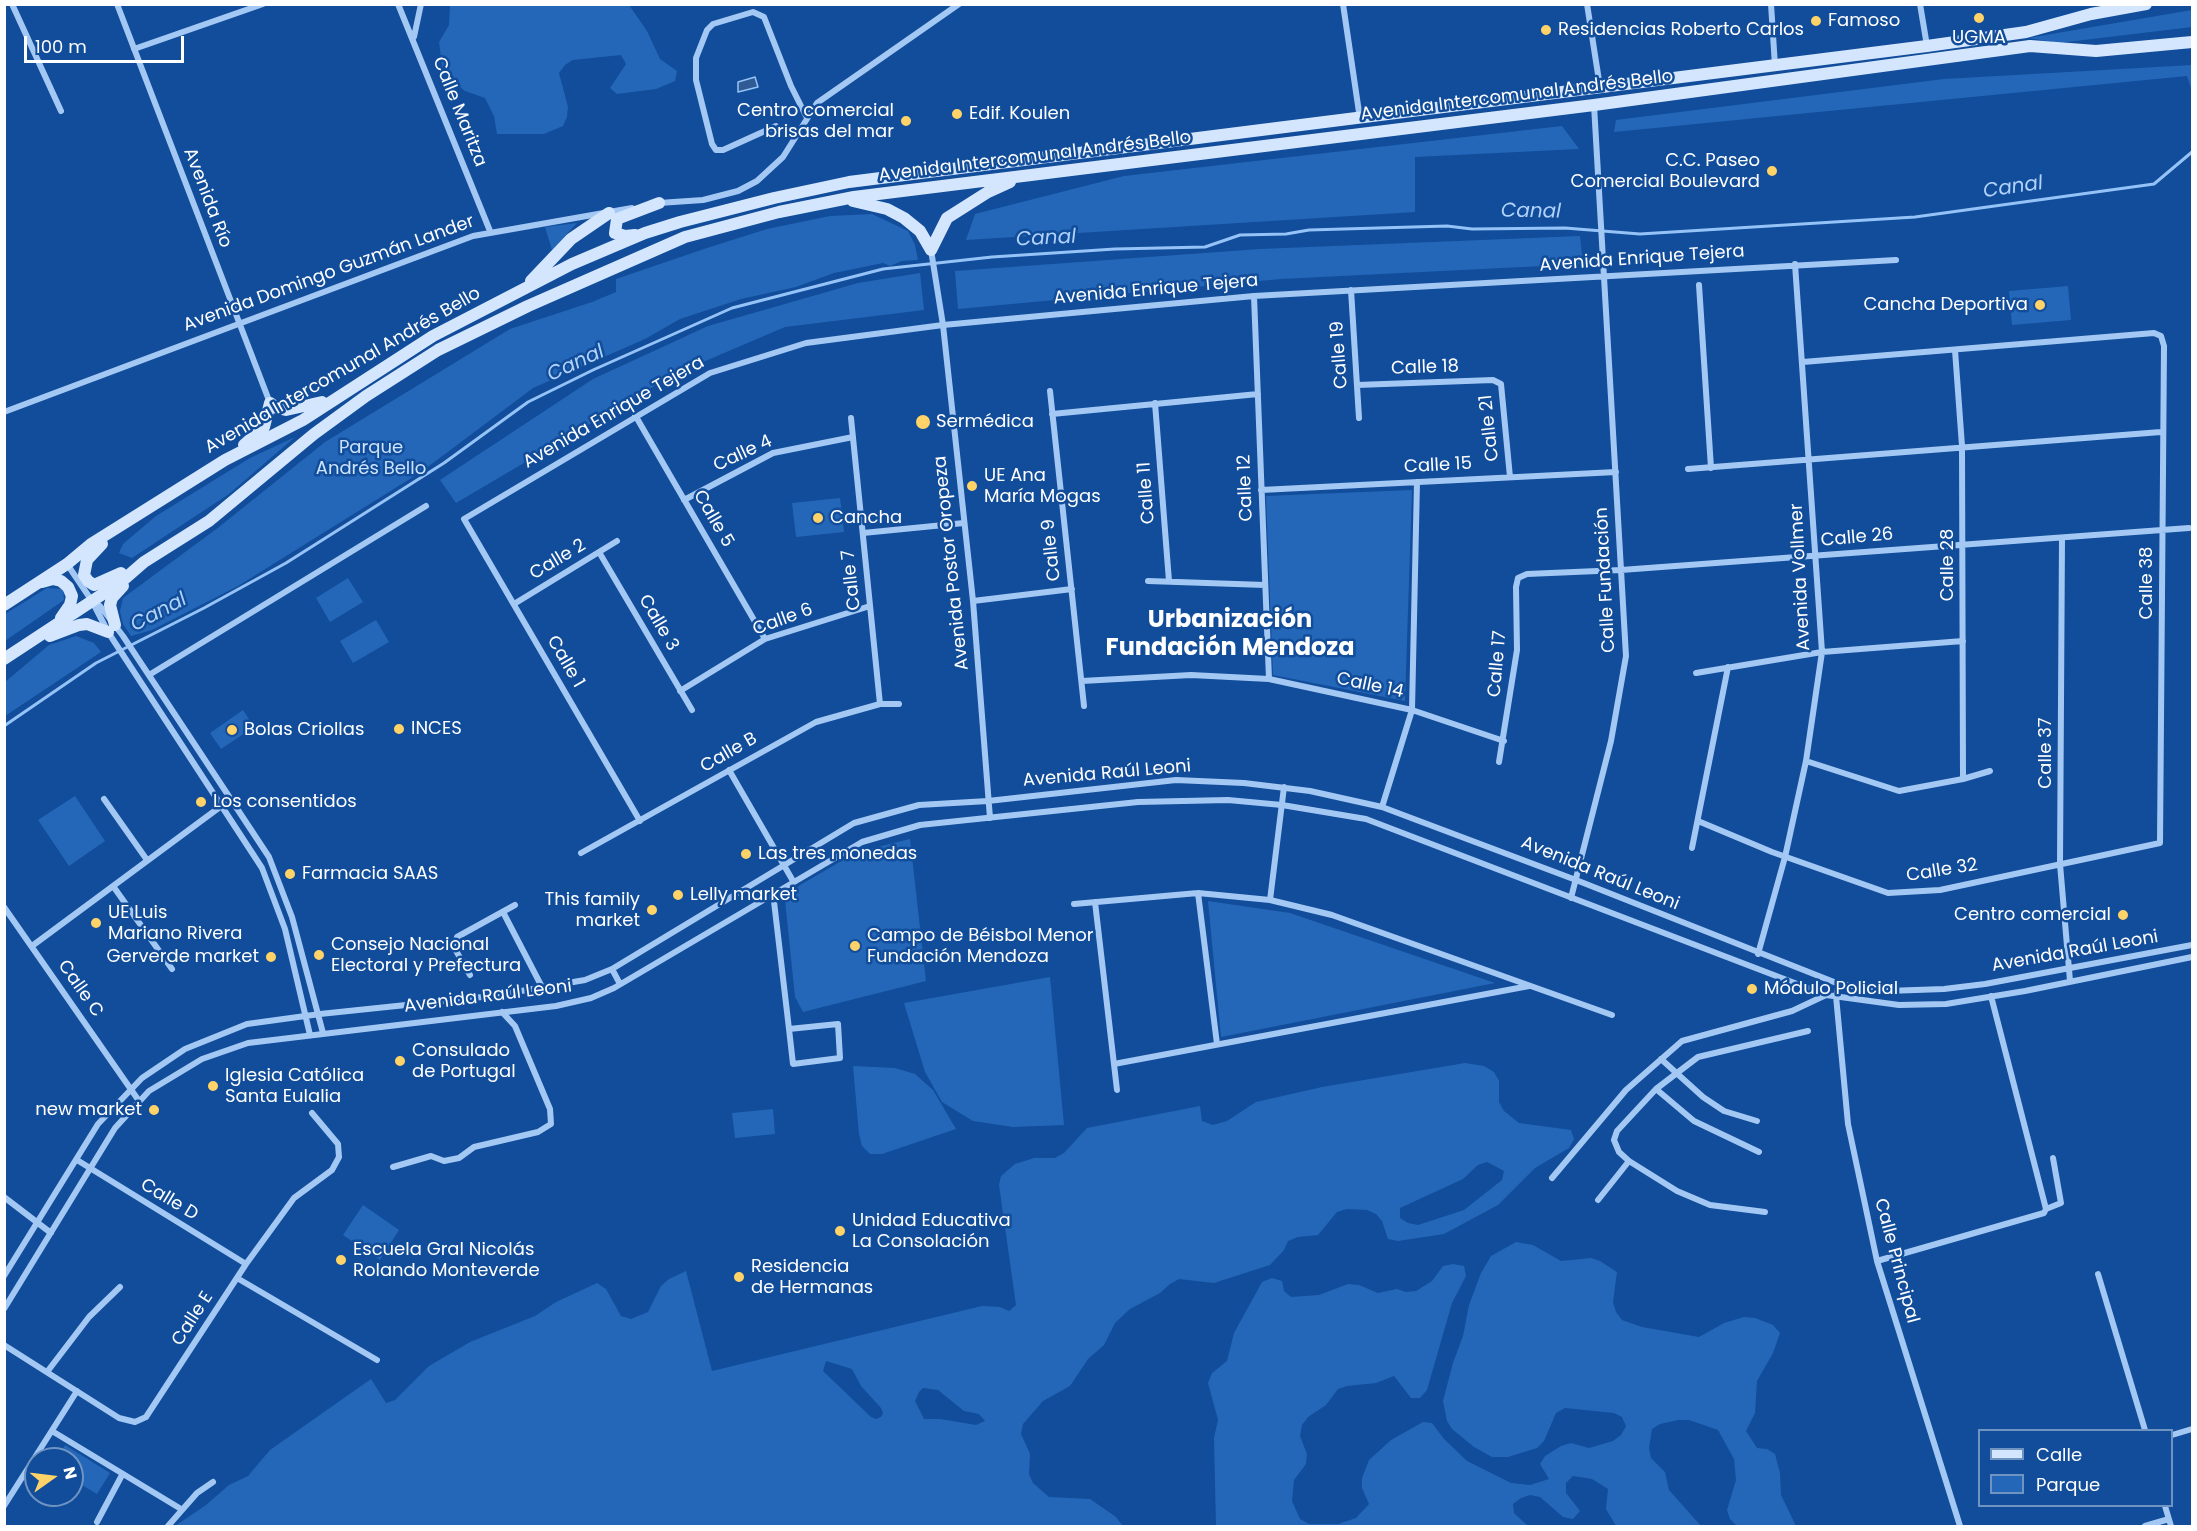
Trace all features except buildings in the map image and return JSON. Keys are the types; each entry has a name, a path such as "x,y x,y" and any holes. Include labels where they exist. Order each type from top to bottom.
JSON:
{"main road":[{"name":"Avenida Intercomunal Andrés Bello","path":"4,605 67,564 91,544 239,452 286,430 433,336 527,285 645,233 774,198 849,182 1601,90 1927,46 2026,32 2091,14 2146,4"},
{"name":"Avenida Intercomunal Andrés Bello","path":"4,659 92,601 144,562 209,521 314,434 366,396 438,350 528,306 685,237 831,201 1594,105 2030,46 2096,51 2190,44"},
{"path":"931,251 946,218 988,192 1020,177"},
{"path":"831,201 867,203 887,209 920,231 931,251"},
{"path":"645,233 619,236 615,233 615,223 622,215 659,203"},
{"path":"527,285 571,239 609,213"},
{"path":"239,452 264,427 270,403 286,410 311,406 338,397"},
{"path":"124,525 87,560 84,575 94,585 144,562"},
{"path":"34,639 42,639 87,624 112,633 110,605 112,598 140,571 144,562"},
{"path":"36,584 53,579 61,581 68,587 72,596 70,605 55,626"}],"street":[{"path":"12,4 61,111"},
{"name":"Avenida Río","path":"117,4 270,403"},
{"path":"134,49 263,4"},
{"name":"Calle Maritza","path":"398,4 414,37 490,231"},
{"path":"414,37 421,4"},
{"name":"Avenida Domingo Guzmán Lander","path":"4,412 238,322 490,231 659,203 703,200 738,191 757,181 783,157 806,116 817,103 959,4"},
{"path":"1343,4 1360,119"},
{"path":"1587,4 1601,90"},
{"path":"1771,4 1775,66"},
{"path":"1920,4 1927,46"},
{"path":"776,126 723,150 716,150 712,144 696,80 696,58 707,30 713,24 753,12 764,17 791,86 806,116"},
{"name":"Calle Fundación","path":"1571,898 1611,741 1626,656 1594,105"},
{"name":"Avenida Postor Oropeza","path":"931,251 943,325 964,523 990,818"},
{"name":"Avenida Enrique Tejera","path":"464,519 635,415 710,373 807,343 943,325 1254,296 1896,260"},
{"name":"Avenida Vollmer","path":"1758,954 1785,857 1806,761 1822,652 1796,264"},
{"path":"1699,285 1711,468"},
{"name":"Calle 19","path":"1350,290 1359,418"},
{"name":"Calle 12","path":"1254,296 1269,679"},
{"name":"Calle 38","path":"1955,350 2154,333 2161,336 2164,346 2161,432 2161,838"},
{"path":"1803,362 1955,350"},
{"name":"Calle 28","path":"1955,350 1962,446 1963,779"},
{"name":"Calle 18","path":"1357,385 1494,380"},
{"name":"Calle 21","path":"1494,380 1501,384 1503,392 1510,477"},
{"name":"Calle 9","path":"1050,391 1084,706"},
{"path":"1052,414 1258,394"},
{"name":"Calle 11","path":"1155,403 1169,581"},
{"name":"Calle 5","path":"635,415 765,639"},
{"name":"Calle 7","path":"851,418 880,704"},
{"path":"1688,469 2161,432"},
{"name":"Calle 4","path":"684,500 773,453 853,437"},
{"name":"Calle 15","path":"1262,490 1616,472"},
{"path":"1382,807 1412,710 1418,482"},
{"path":"149,675 426,506"},
{"name":"Calle 1","path":"464,519 640,821"},
{"path":"863,533 964,523"},
{"name":"Calle 26","path":"1527,574 1621,570 2190,528"},
{"name":"Calle 37","path":"2062,538 2060,864 2070,981"},
{"name":"Calle 2","path":"514,604 617,541"},
{"name":"Calle 3","path":"599,552 692,710"},
{"path":"67,564 92,601 100,606 133,670 262,868 285,929 309,1035"},
{"name":"Calle 17","path":"1499,762 1517,650 1516,587 1518,578 1527,574"},
{"path":"1148,581 1265,585"},
{"path":"972,601 1071,589"},
{"name":"Calle 6","path":"680,691 765,639 870,606"},
{"path":"112,633 123,636 269,857 292,917 320,1014 323,1033"},
{"path":"1696,673 1822,652 1963,641"},
{"path":"1692,848 1728,667"},
{"name":"Calle 14","path":"1082,681 1191,675 1269,679 1412,710 1504,741"},
{"name":"Calle B","path":"581,853 816,722 880,704 899,704"},
{"path":"1806,761 1899,791 1963,779 1990,771"},
{"path":"729,770 793,881"},
{"name":"Avenida Raúl Leoni","path":"4,1276 98,1124 130,1088 185,1049 247,1024 306,1015 543,989 585,980 612,969 854,823 919,805 988,801 1176,780 1284,787 1382,807 1576,880 1758,954 1839,984 1887,991 1944,990 2193,945"},
{"path":"1270,900 1284,787"},
{"path":"104,799 147,860"},
{"path":"32,945 231,800"},
{"name":"Avenida Raúl Leoni","path":"4,1309 115,1128 148,1090 202,1059 248,1043 556,1006 591,998 620,984 862,842 920,825 1138,802 1228,800 1282,805 1366,819 1826,994 1899,1005 1946,1004 2193,957"},
{"name":"Calle 32","path":"1698,821 1785,857 1888,893 1940,890 2156,845 2161,838"},
{"path":"113,885 172,969"},
{"path":"773,893 793,1064 840,1058 838,1024 789,1029"},
{"path":"1198,893 1217,1044"},
{"path":"1074,904 1198,893 1270,900 1332,915 1612,1015"},
{"path":"1095,902 1117,1090"},
{"path":"470,975 455,949 457,937 515,905"},
{"name":"Calle C","path":"4,907 139,1101"},
{"path":"503,912 543,989"},
{"path":"612,969 620,984"},
{"name":"Calle Principal","path":"1839,984 1836,996 1848,1124 1876,1261 1960,1527"},
{"path":"1114,1064 1529,986"},
{"path":"1552,1178 1626,1090 1682,1041 1792,1011 1826,994"},
{"path":"1990,996 2046,1209"},
{"path":"393,1167 431,1156 444,1161 459,1158 474,1147 538,1131 551,1124 550,1109 515,1026 502,1012"},
{"path":"1765,1212 1710,1205 1677,1191 1629,1161 1619,1152 1614,1140 1617,1131 1656,1089 1677,1072 1706,1054 1808,1030"},
{"path":"1662,1059 1702,1097 1724,1111 1757,1121"},
{"path":"1656,1089 1694,1122 1759,1152"},
{"name":"Calle E","path":"4,1345 119,1418 141,1421 162,1395 246,1264 294,1198 332,1170 339,1157 339,1144 312,1113"},
{"path":"1876,1261 2044,1213 2046,1209 2061,1203 2053,1158"},
{"name":"Calle D","path":"77,1160 246,1264"},
{"path":"1598,1200 1629,1161"},
{"path":"4,1197 51,1233"},
{"path":"2098,1274 2144,1429"},
{"path":"237,1278 377,1360"},
{"path":"47,1372 89,1317 120,1287"},
{"path":"4,1506 77,1391"},
{"path":"2173,1435 2193,1429"},
{"path":"52,1431 181,1509"},
{"path":"97,1522 122,1475"},
{"path":"168,1527 197,1493 213,1482"},
{"path":"2145,1527 2170,1523 2165,1507"}],"green space":[{"path":"450,5 629,5 647,31 660,59 677,71 675,81 656,89 617,94 610,88 626,64 621,55 573,60 559,73 568,107 563,126 544,134 497,134 494,116 485,98 465,91 443,73 439,42 449,25"},
{"path":"2192,10 2192,27 2059,43 2028,38"},
{"path":"2192,65 2192,91 2187,76 1614,132 1616,120 1944,79"},
{"path":"1562,126 1579,149 1415,157 1415,212 966,240 975,214 1124,176"},
{"name":"Parque Andrés Bello","path":"872,214 908,231 915,245 918,260 902,261 890,266 883,263 834,273 796,287 741,299 680,319 645,339 533,388 421,472 238,586 152,630 131,636 123,624 120,611 123,598 219,527 325,442 510,329 592,302 616,292 616,279 707,248 767,229 830,216"},
{"path":"577,223 552,250 545,227"},
{"path":"1580,236 1583,264 1281,279 958,309 955,271 1260,249"},
{"path":"920,273 924,310 785,327 675,374 456,503 440,480 593,379 708,326 858,283"},
{"name":"Cancha Deportiva","path":"2068,286 2071,320 2012,325 2009,291"},
{"path":"295,437 229,494 132,558 119,553 123,544 156,516 250,458"},
{"path":"1412,490 1405,701 1273,675 1266,496"},
{"name":"Cancha","path":"840,498 844,532 796,537 792,503"},
{"path":"348,578 363,602 330,622 316,598"},
{"path":"47,588 63,589 64,600 5,641 5,614"},
{"path":"376,620 389,642 353,663 340,641"},
{"path":"76,636 94,643 101,652 5,716 5,682 49,645"},
{"name":"Bolas Criollas","path":"243,710 254,727 221,749 210,733"},
{"path":"75,796 105,841 69,866 38,820"},
{"name":"Campo de Béisbol Menor Fundación Mendoza","path":"910,839 926,981 803,1012 795,997 785,900 800,885 845,859 870,849"},
{"path":"1208,901 1290,913 1495,983 1221,1037"},
{"path":"1050,977 1064,1125 1013,1127 973,1121 942,1102 925,1072 904,1003"},
{"path":"1465,1063 1484,1066 1494,1072 1499,1081 1499,1102 1504,1111 1519,1123 1571,1130 1574,1139 1569,1148 1535,1168 1498,1205 1444,1234 1398,1241 1388,1239 1382,1221 1376,1214 1367,1210 1347,1209 1337,1212 1318,1235 1298,1237 1288,1241 1284,1250 1270,1265 1214,1283 1179,1279 1160,1293 1130,1309 1115,1323 1104,1345 1088,1359 1070,1386 1043,1401 1023,1424 1021,1434 1030,1454 1029,1474 1033,1483 1049,1497 1090,1499 1116,1517 1123,1526 175,1526 206,1505 229,1485 248,1476 270,1450 371,1379 386,1403 395,1400 429,1366 470,1342 535,1316 556,1302 597,1283 606,1289 621,1316 631,1319 648,1312 661,1286 669,1279 686,1271 712,1371 982,1306 1000,1307 1009,1311 1016,1305 999,1185 1001,1176 1015,1164 1034,1158 1055,1158 1064,1153 1087,1128 1200,1106 1202,1121 1213,1125 1227,1121 1256,1102 1322,1087","holes":["1487,1162 1504,1171 1502,1180 1464,1210 1418,1225 1400,1218 1400,1208 1463,1179 1478,1165","826,1361 852,1369 861,1386 881,1408 883,1413 881,1417 876,1419 871,1417 823,1371","923,1388 938,1390 964,1411 979,1414 985,1421 976,1425 940,1419 924,1419 915,1401"]},
{"path":"853,1066 895,1068 915,1074 933,1090 956,1129 882,1154 870,1154 862,1146 859,1134"},
{"path":"773,1109 775,1134 735,1138 732,1113"},
{"path":"363,1205 399,1230 380,1260 343,1235"},
{"path":"1516,1242 1533,1245 1561,1261 1591,1258 1617,1272 1613,1302 1616,1312 1622,1320 1642,1327 1699,1337 1724,1323 1744,1317 1755,1318 1773,1325 1780,1333 1773,1353 1757,1381 1755,1413 1746,1431 1757,1448 1767,1449 1775,1454 1780,1473 1781,1495 1796,1526 1737,1526 1730,1519 1727,1510 1736,1480 1734,1459 1718,1430 1689,1420 1678,1420 1660,1424 1652,1429 1649,1448 1651,1458 1665,1472 1669,1490 1701,1526 1616,1526 1606,1509 1608,1489 1592,1479 1573,1476 1566,1483 1566,1493 1580,1511 1573,1519 1563,1517 1540,1497 1530,1495 1513,1504 1514,1513 1528,1526 1216,1526 1214,1438 1218,1420 1208,1383 1212,1373 1227,1361 1234,1333 1262,1282 1272,1278 1282,1281 1284,1291 1291,1297 1319,1295 1348,1284 1359,1285 1378,1293 1397,1289 1406,1292 1416,1291 1432,1281 1443,1266 1453,1264 1464,1266 1466,1276 1452,1303 1427,1390 1420,1398 1411,1398 1394,1376 1376,1383 1347,1386 1338,1389 1326,1405 1308,1417 1302,1425 1300,1436 1307,1454 1306,1464 1294,1480 1292,1501 1300,1519 1309,1524 1338,1524 1356,1518 1369,1504 1362,1488 1362,1478 1369,1460 1391,1440 1423,1422 1432,1423 1444,1439 1467,1461 1511,1483 1530,1485 1549,1479 1540,1464 1545,1456 1561,1446 1571,1443 1589,1448 1613,1441 1621,1435 1626,1426 1622,1417 1614,1413 1565,1408 1556,1413 1544,1441 1537,1448 1508,1457 1492,1457 1474,1447 1452,1429 1447,1421 1443,1401 1463,1336 1469,1305 1481,1273 1491,1256"},
{"path":"84,1457 110,1473 97,1494 84,1486"}],"shaded area":[{"path":"755,77 758,87 738,92 738,82"}],"waterway":[{"name":"Canal","path":"4,726 96,663 286,563 444,463 528,402 593,370 732,308 883,269 992,257 1115,249 1205,247 1240,235 1286,234 1309,230 1447,226 1472,229 1565,228 1640,234 1915,217 2154,184 2192,152"}],"place":[{"name":"UGMA","path":"1979,18"},
{"name":"Famoso","path":"1816,21"},
{"name":"Residencias Roberto Carlos","path":"1546,30"},
{"name":"Edif. Koulen","path":"957,114"},
{"name":"Centro comercial brisas del mar","path":"906,121"},
{"name":"C.C. Paseo Comercial Boulevard","path":"1772,171"},
{"name":"Cancha Deportiva","path":"2040,305"},
{"name":"Sermédica","path":"923,422"},
{"name":"UE Ana María Mogas","path":"972,486"},
{"name":"Cancha","path":"818,518"},
{"name":"INCES","path":"399,729"},
{"name":"Bolas Criollas","path":"232,730"},
{"name":"Los consentidos","path":"201,802"},
{"name":"Las tres monedas","path":"746,854"},
{"name":"Farmacia SAAS","path":"290,874"},
{"name":"Lelly market","path":"678,895"},
{"name":"This family market","path":"652,910"},
{"name":"Centro comercial","path":"2123,915"},
{"name":"UE Luis Mariano Rivera","path":"96,923"},
{"name":"Campo de Béisbol Menor Fundación Mendoza","path":"855,946"},
{"name":"Consejo Nacional Electoral y Prefectura","path":"319,955"},
{"name":"Gerverde market","path":"271,957"},
{"name":"Módulo Policial","path":"1752,989"},
{"name":"Consulado de Portugal","path":"400,1061"},
{"name":"Iglesia Católica Santa Eulalia","path":"213,1086"},
{"name":"new market","path":"154,1110"},
{"name":"Unidad Educativa La Consolación","path":"840,1231"},
{"name":"Escuela Gral Nicolás Rolando Monteverde","path":"341,1260"},
{"name":"Residencia de Hermanas","path":"739,1277"}],"district":[{"name":"Urbanización Fundación Mendoza","path":"1230,635"}]}
